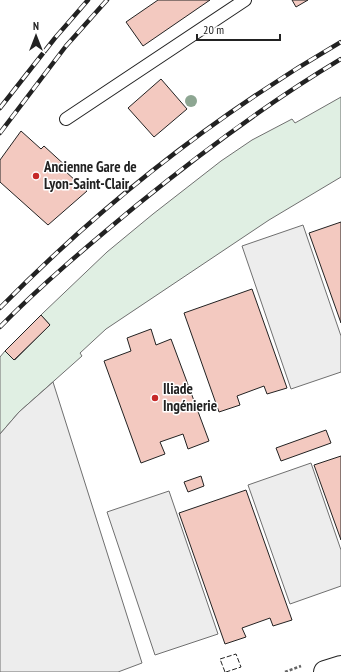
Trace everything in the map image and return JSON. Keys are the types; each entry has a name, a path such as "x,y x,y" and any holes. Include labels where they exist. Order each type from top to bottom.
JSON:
{"main road":[{"path":"325,672 341,667"}],"lane":[{"path":"66,119 245,0"}],"green space":[{"path":"341,97 341,177 269,220 106,329 80,353 82,356 19,412 0,434 0,357 5,351 15,360 50,325 41,315 43,313 107,252 221,161 252,140 292,119 295,123"}],"shaded area":[{"path":"303,225 341,336 341,372 291,389 242,246"},
{"path":"53,382 142,663 118,672 0,672 0,434 19,412"},
{"path":"311,463 341,550 341,586 290,604 248,485"},
{"path":"169,491 218,634 155,655 107,512"}],"building":[{"path":"158,0 210,0 143,46 126,22"},
{"path":"292,0 308,0 296,7"},
{"path":"161,79 187,109 154,137 128,108"},
{"name":"Ancienne Gare de Lyon-Saint-Clair","path":"21,131 41,149 44,146 68,168 65,171 87,191 48,225 0,182 0,160"},
{"path":"341,222 341,323 309,233"},
{"path":"252,289 287,388 267,394 264,386 237,396 240,405 219,412 184,313"},
{"path":"41,315 50,325 14,360 5,351"},
{"name":"Iliade Ingénierie","path":"151,329 156,345 171,339 209,441 188,449 183,434 160,442 165,454 141,463 104,361 131,351 127,338"},
{"path":"326,430 331,443 281,461 276,448"},
{"path":"341,456 341,540 314,465"},
{"path":"201,476 204,486 188,492 184,482"},
{"path":"246,490 292,620 273,626 270,618 242,628 246,637 225,644 179,513"}],"railway":[{"path":"0,108 55,38 88,0"},
{"path":"0,133 66,46 107,0"},
{"path":"0,308 78,233 162,163 250,99 341,42"},
{"path":"0,327 67,264 161,185 262,110 314,75 341,59"}],"fence":[{"path":"225,672 220,659 236,654 241,667 226,672"}],"place":[{"name":"Ancienne Gare de Lyon-Saint-Clair","path":"36,176"},
{"name":"Iliade Ingénierie","path":"155,398"}]}
